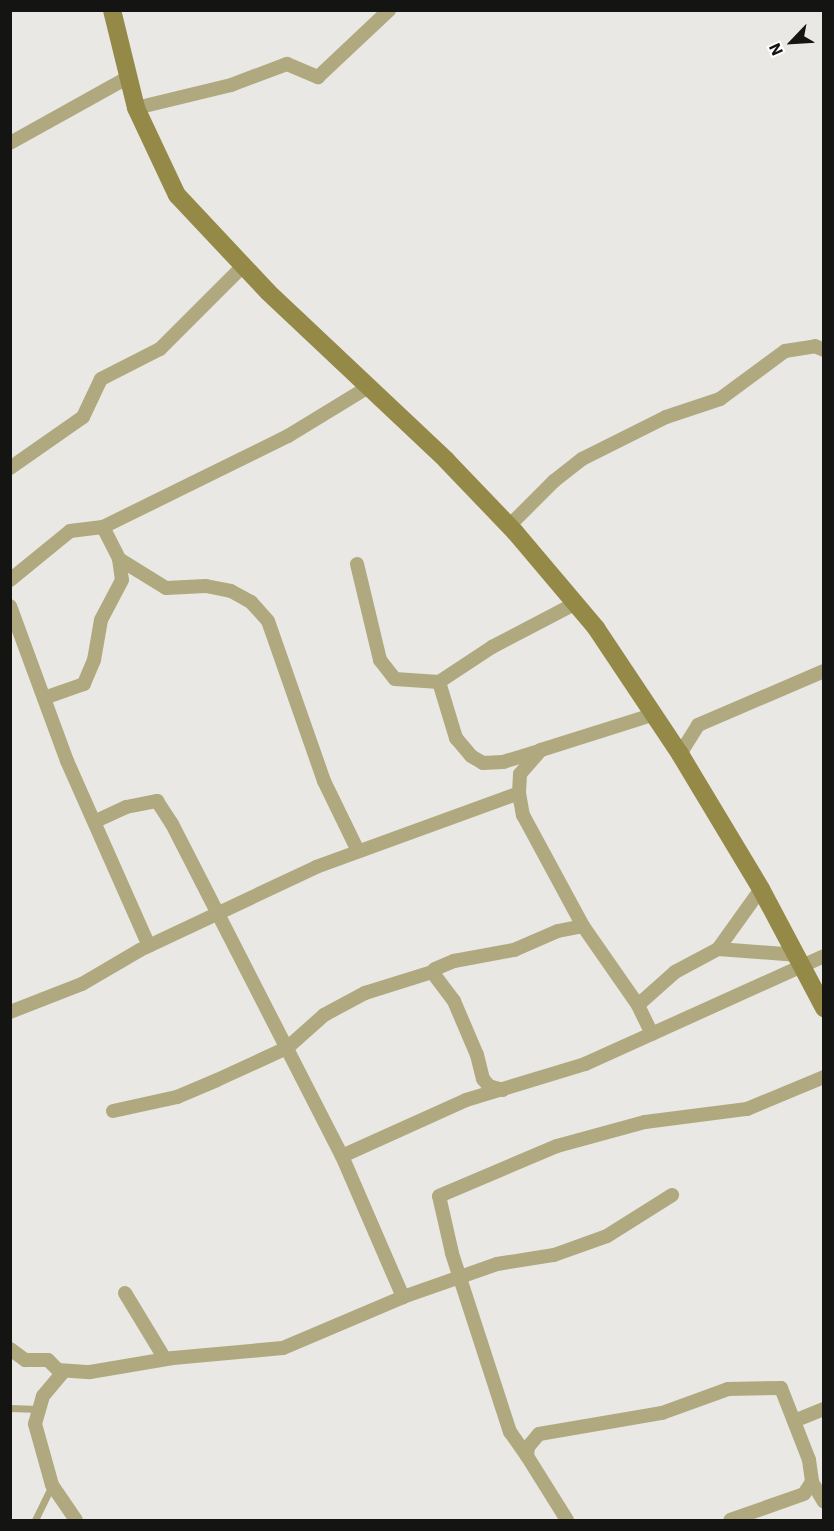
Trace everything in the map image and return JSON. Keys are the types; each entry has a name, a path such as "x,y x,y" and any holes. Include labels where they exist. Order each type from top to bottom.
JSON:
{"street":[{"path":"111,10 136,108 177,195 242,267 370,386 509,526 576,603 655,714 680,754 761,889 824,1008"},
{"path":"136,108 231,85 287,64 318,77 389,10"},
{"path":"10,143 127,78"},
{"path":"10,468 83,417 100,379 160,349 242,267"},
{"path":"509,526 554,481 582,459 666,417 720,399 785,351 815,346 824,350"},
{"path":"10,580 42,550 70,531 104,527 288,436 370,386"},
{"path":"44,698 84,684 94,660 101,620 122,580 119,559 104,527"},
{"path":"119,559 166,588 206,586 231,591 251,602 268,621 324,781 358,851"},
{"path":"357,564 380,660 395,679 439,682 483,652 576,603"},
{"path":"10,606 67,761 96,821 148,946"},
{"path":"680,754 698,725 824,671"},
{"path":"439,682 456,738 471,756 483,763 502,762 655,714"},
{"path":"541,750 520,774 519,793 523,815 583,926 638,1005 652,1034"},
{"path":"10,1012 82,984 148,946 358,851 519,793"},
{"path":"96,821 126,807 157,801 219,914 342,1156 403,1297"},
{"path":"638,1005 675,972 718,949 761,889"},
{"path":"113,1111 177,1097 287,1048 324,1015 365,993 432,972 454,961 514,950 558,931 583,926"},
{"path":"718,949 800,959 824,956"},
{"path":"342,1156 466,1100 573,1069 652,1034 800,959"},
{"path":"432,972 454,1001 477,1054 483,1079 489,1086 504,1090"},
{"path":"567,1521 510,1432 460,1277 439,1196 557,1146 645,1122 747,1109 824,1077"},
{"path":"10,1349 25,1360 48,1360 58,1370 90,1372 165,1359 283,1348 403,1297 497,1264 554,1255 607,1236 672,1195"},
{"path":"125,1293 165,1359"},
{"path":"64,1371 43,1396 36,1424 52,1485 76,1521"},
{"path":"527,1456 532,1439 550,1430 639,1419 728,1389 781,1388 809,1460 812,1482 824,1502"},
{"path":"794,1421 824,1409"},
{"path":"730,1521 804,1494 812,1482"}],"lane":[{"path":"10,1408 39,1409"},
{"path":"35,1521 52,1485"}]}
